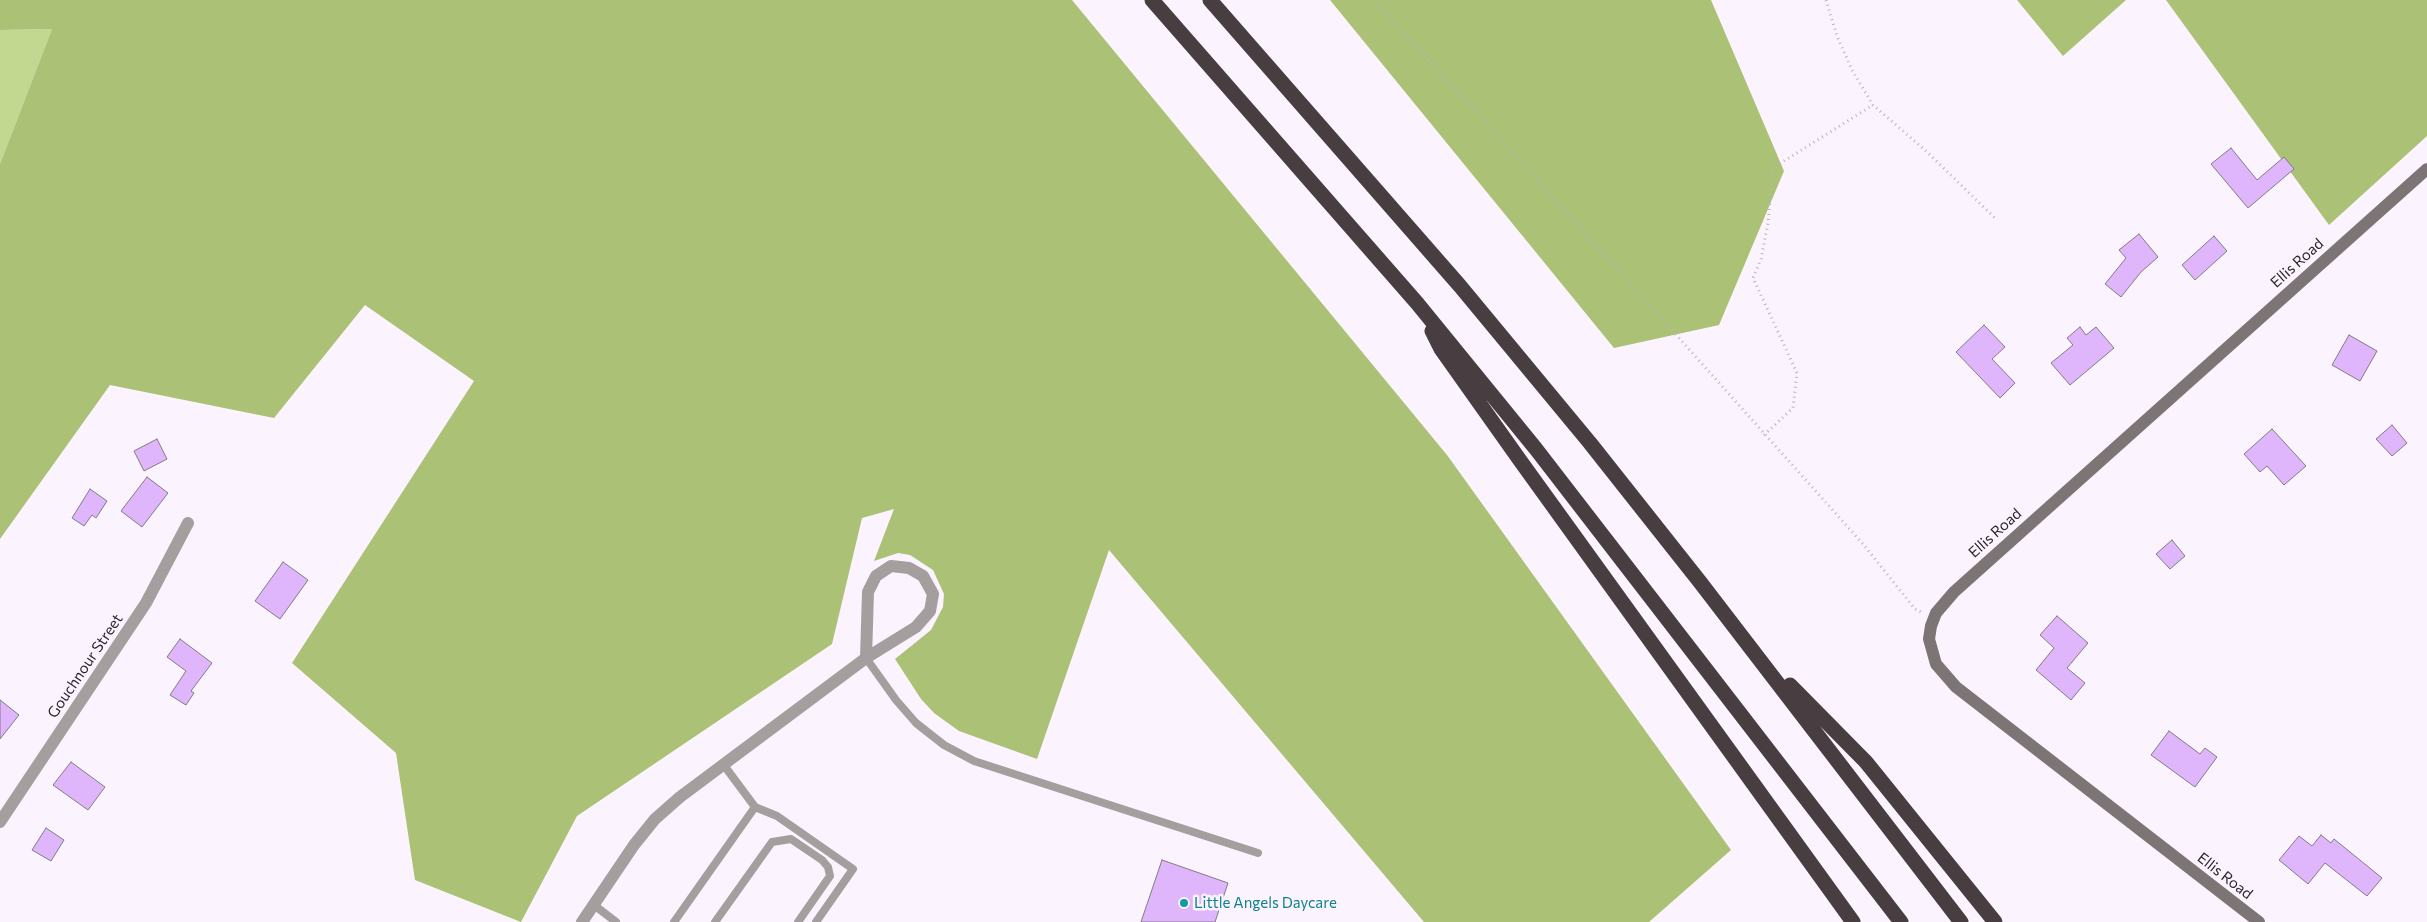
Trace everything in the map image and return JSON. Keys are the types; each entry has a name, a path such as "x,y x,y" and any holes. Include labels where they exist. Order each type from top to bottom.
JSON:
{"highway":[{"path":"1152,0 1418,303 1536,450 1901,922"},
{"path":"1210,0 1460,286 1590,443 1744,639 1961,922"},
{"path":"1418,303 1441,349 1518,460 1853,922"},
{"path":"1744,639 1866,762 1994,922"}],"street":[{"name":"Ellis Road","path":"2259,922 1956,687 1936,664 1931,652 1929,639 1934,619 1954,592 2427,169"},
{"name":"Gouchnour Street","path":"0,822 146,603 188,523"},
{"path":"582,922 634,845 655,819 723,764 866,658 916,627 930,612 933,594 923,576 908,568 891,566 876,576 868,592 866,658"}],"lane":[{"path":"866,658 896,700 916,723 944,745 974,761 1258,853"},
{"path":"723,764 755,808 777,816 853,869 816,922"},
{"path":"674,922 755,808"},
{"path":"714,922 772,842 791,839 822,860 828,867 830,876 798,922"},
{"path":"594,905 616,922"}],"path":[{"path":"1374,0 1511,150 1863,544 1915,608 1934,619"},
{"path":"1826,0 1837,36 1852,70 1873,105 1926,151 1997,220"},
{"path":"1764,435 1793,408 1796,373 1753,278 1761,259 1768,223 1773,168 1873,105"}],"green space":[{"path":"0,0 1072,0 1447,455 1731,850 1649,922 1424,922 1109,550 1037,759 959,731 934,713 921,699 895,659 931,630 943,607 944,594 933,570 910,555 898,553 874,561 894,509 862,518 832,644 577,816 521,922 415,880 396,753 292,663 474,381 365,305 274,418 110,385 0,539 0,164 52,29 0,30"},
{"path":"1330,0 1711,0 1784,171 1719,325 1614,348"},
{"path":"2017,0 2126,0 2063,56"},
{"path":"2166,0 2427,0 2427,136 2329,225"},
{"path":"52,29 0,164 0,30"}],"building":[{"path":"2231,148 2257,180 2284,157 2294,169 2248,208 2211,164"},
{"path":"2139,234 2158,257 2141,272 2121,297 2105,284 2126,258 2119,250"},
{"path":"2214,236 2227,251 2195,280 2182,265"},
{"path":"1984,325 2005,347 1992,359 2015,383 2000,398 1956,352"},
{"path":"2080,327 2086,335 2096,327 2114,348 2070,385 2051,363 2073,345 2067,338"},
{"path":"2349,335 2377,351 2360,381 2332,365"},
{"path":"2392,425 2407,443 2392,456 2376,439"},
{"path":"2272,429 2306,466 2284,485 2267,466 2260,472 2244,454"},
{"path":"157,439 167,459 144,471 134,451"},
{"path":"147,477 168,493 142,527 121,511"},
{"path":"90,489 107,501 96,518 92,515 84,526 72,518"},
{"path":"2172,540 2185,556 2170,569 2156,554"},
{"path":"283,562 308,580 280,619 255,601"},
{"path":"2057,616 2088,643 2067,668 2085,683 2071,700 2036,670 2054,648 2040,635"},
{"path":"180,639 212,663 191,691 194,693 186,705 170,695 186,671 167,657"},
{"path":"0,700 19,715 0,739"},
{"path":"2169,731 2200,754 2205,748 2217,757 2195,787 2151,755"},
{"path":"71,762 105,787 88,810 53,785"},
{"path":"46,828 64,840 51,861 32,850"},
{"path":"2321,835 2331,843 2334,839 2382,878 2367,896 2325,863 2308,884 2279,860 2299,836 2312,846"},
{"name":"Little Angels Daycare","path":"1162,860 1228,883 1215,922 1141,922"}],"place":[{"name":"Little Angels Daycare","path":"1184,903"}]}
